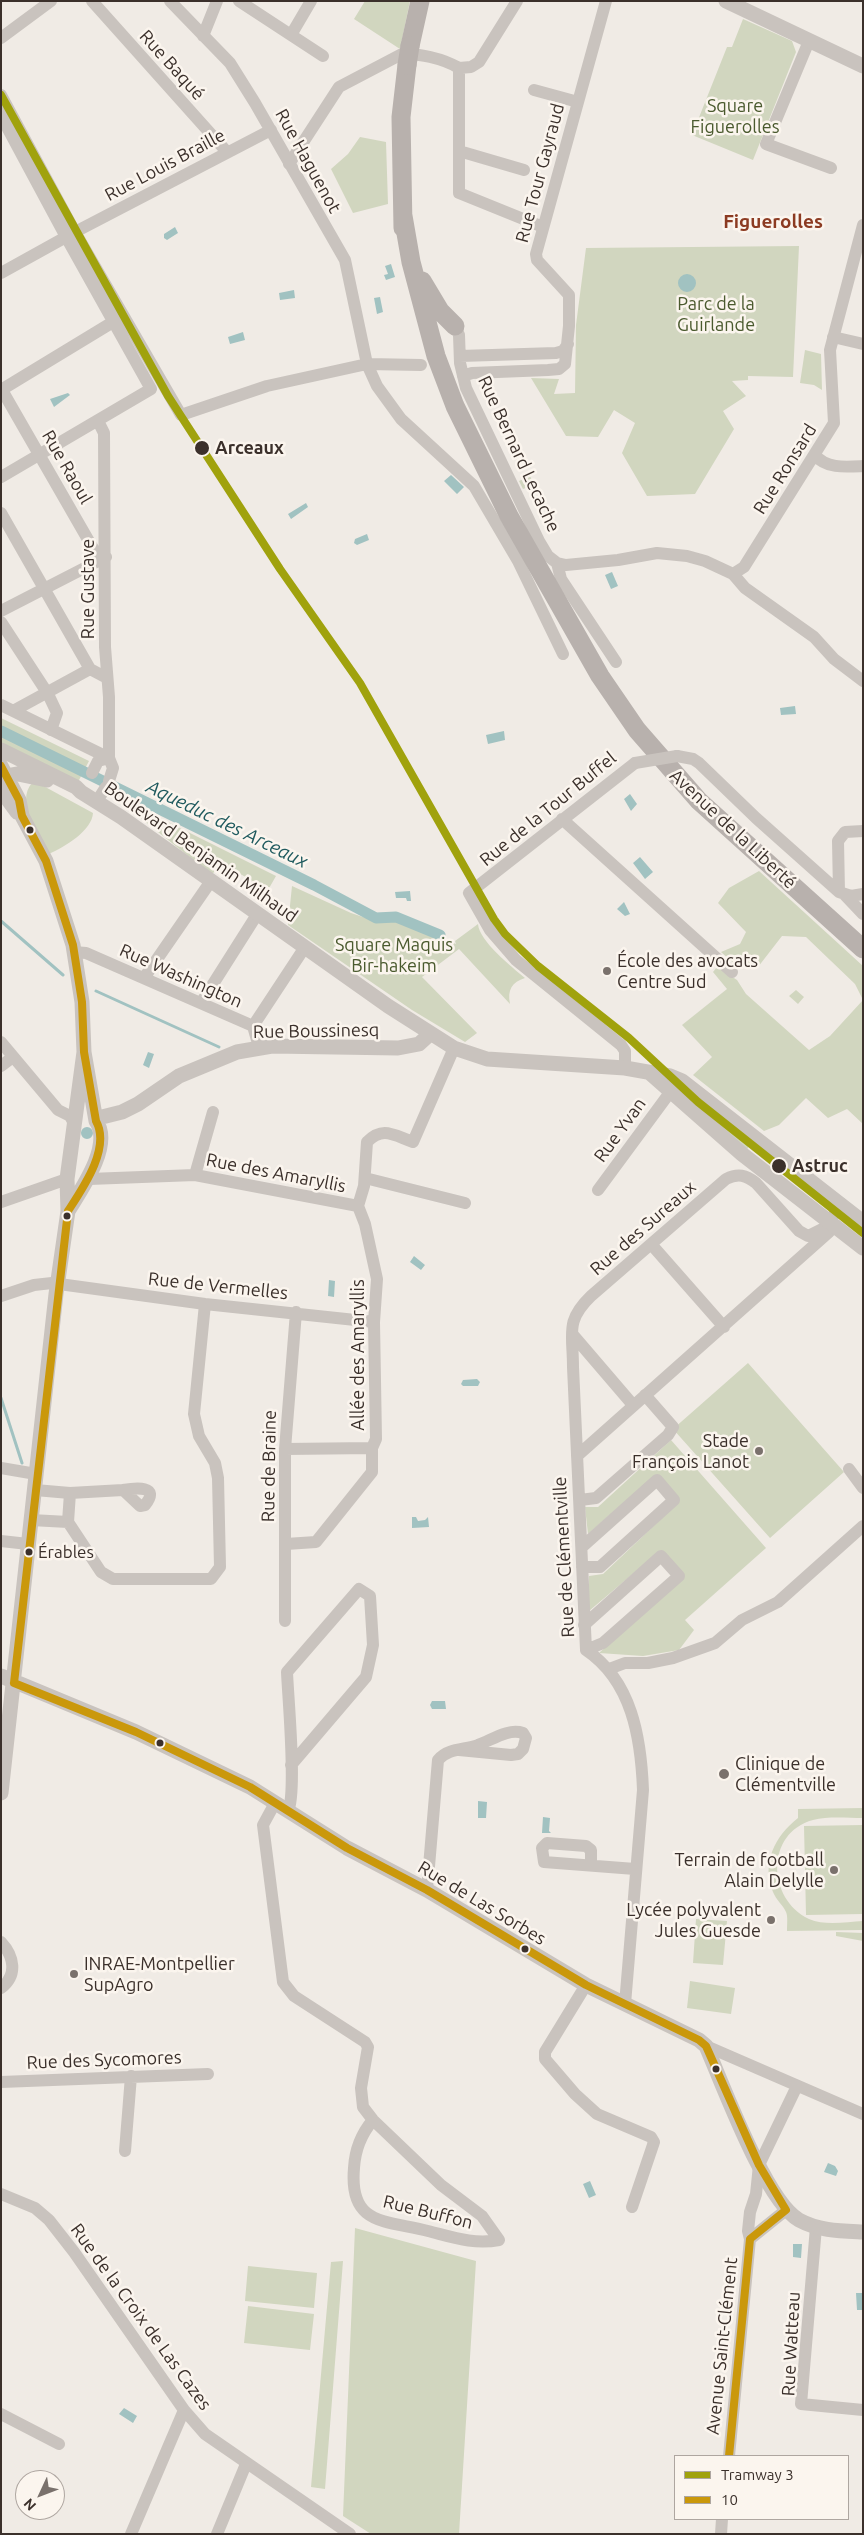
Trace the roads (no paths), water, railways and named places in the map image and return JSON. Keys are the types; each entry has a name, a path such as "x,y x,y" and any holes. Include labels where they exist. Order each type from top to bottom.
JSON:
{"main road":[{"name":"Avenue de la Liberté","path":"420,1 408,55 401,117 404,253 411,299 428,364 438,390 466,444 600,676 656,754 698,801 863,949"},
{"name":"Avenue de la Liberté","path":"403,216 428,360 509,516"},
{"path":"411,262 440,311 455,326"},
{"path":"428,360 436,330 439,326 455,326"}],"street":[{"path":"1,38 51,1"},
{"name":"Rue Baqué","path":"92,1 227,152"},
{"name":"Rue Haguenot","path":"170,1 230,64 271,130 344,260 367,364 387,403 401,419 474,486 518,561 563,654"},
{"path":"203,36 217,1"},
{"path":"239,1 323,56"},
{"path":"291,35 311,1"},
{"path":"289,164 339,87 407,53 465,67 479,62 517,1"},
{"name":"Rue Tour Gayraud","path":"463,376 472,373 559,369 567,358 569,295 536,260 536,254 606,1"},
{"path":"726,1 863,66"},
{"path":"809,41 766,144 831,168"},
{"path":"465,67 460,151 460,192 543,227"},
{"path":"534,90 578,102"},
{"path":"1,94 113,322 151,388 1,477"},
{"path":"1,116 6,135 71,235 181,416 267,386 367,364 428,360"},
{"name":"Rue Louis Braille","path":"1,273 271,130"},
{"path":"460,151 524,170"},
{"name":"Rue Ronsard","path":"733,574 744,567 834,423 830,350 863,224"},
{"path":"2,390 113,322"},
{"name":"Rue Bernard Lecache","path":"455,326 459,334 460,356 466,388 538,540 548,556 557,563"},
{"path":"833,337 863,344"},
{"path":"460,356 556,353 563,350 568,344"},
{"name":"Rue Raoul","path":"2,390 94,550 106,557"},
{"name":"Rue Gustave","path":"97,801 107,784 113,768 109,758 104,582 106,557 104,433 98,421"},
{"path":"815,455 821,463 832,466 863,466"},
{"path":"1,513 46,588 90,669 107,678"},
{"path":"616,662 561,580 557,563 566,564 668,554 705,561 733,574 745,588 814,637 834,659 863,681"},
{"path":"1,611 106,557"},
{"path":"1,622 48,694 57,713 51,730"},
{"path":"13,711 48,694 90,669"},
{"path":"1,705 109,758"},
{"name":"Boulevard Benjamin Milhaud","path":"1,750 76,787 80,792 97,801 430,1034 454,1048 475,1057 498,1061 625,1068 682,1081 863,1222"},
{"name":"Rue de la Tour Buffel","path":"625,1068 625,1051 621,1045 516,960 490,930 469,893 634,763 677,756 693,759 863,914"},
{"path":"80,792 98,761 109,758"},
{"path":"4,773 19,800 22,816"},
{"name":"Boulevard Benjamin Milhaud","path":"4,773 40,777 74,793 80,792"},
{"path":"1,790 22,816 46,861 64,912 74,952 82,1002 84,1052 96,1121 101,1130 101,1142 89,1179 68,1211"},
{"path":"562,819 732,972"},
{"path":"863,831 845,832 838,841 842,893 851,896 863,894"},
{"path":"144,978 211,881"},
{"path":"201,1003 258,914"},
{"path":"253,1026 305,946"},
{"name":"Rue Washington","path":"74,952 86,953 253,1026 259,1048"},
{"name":"Rue Boussinesq","path":"96,1121 138,1104 171,1081 200,1066 237,1052 259,1048 398,1048 419,1044 430,1034"},
{"path":"1,1042 58,1110 70,1116 74,1133 85,1148 95,1147 101,1142"},
{"name":"Rue des Amaryllis","path":"89,1179 195,1175 358,1206 365,1178 367,1142 376,1134 383,1132 413,1142 454,1048"},
{"path":"1,1792 7,1679 35,1490 68,1211 66,1179 84,1052"},
{"path":"1,1066 14,1057"},
{"path":"650,1073 742,1154 831,1224 845,1232 863,1248"},
{"name":"Rue Yvan","path":"598,1190 671,1091"},
{"path":"195,1175 212,1112"},
{"path":"74,1133 86,1118 96,1121"},
{"name":"Rue des Sureaux","path":"577,1456 572,1322 578,1309 726,1179 739,1175 756,1182 799,1231 808,1236 831,1224 846,1207"},
{"path":"365,1178 465,1204"},
{"path":"1,1202 66,1179"},
{"name":"Allée des Amaryllis","path":"285,1449 372,1448 376,1439 374,1322 376,1279 366,1224 358,1206"},
{"name":"Rue de Clémentville","path":"625,2004 643,1790 642,1756 634,1718 609,1669 601,1660 586,1650 577,1456 724,1327 831,1224"},
{"path":"651,1244 724,1327"},
{"name":"Rue de Vermelles","path":"1,1296 42,1283 206,1304 296,1312 374,1322"},
{"path":"70,1493 68,1522 101,1572 113,1579 210,1579 220,1567 218,1478 215,1463 199,1436 194,1414 206,1304"},
{"name":"Rue de Braine","path":"285,1621 285,1449 296,1312"},
{"path":"573,1335 633,1405"},
{"path":"580,1500 596,1498 668,1435 673,1427 645,1395"},
{"path":"286,1544 316,1542 372,1472 372,1448"},
{"path":"1,1468 36,1474"},
{"path":"849,1469 863,1488"},
{"path":"582,1547 657,1480 674,1500 600,1567 582,1567"},
{"path":"35,1490 70,1493 124,1490"},
{"path":"31,1520 68,1522"},
{"path":"609,1669 625,1663 648,1663 673,1658 715,1643 742,1620 778,1602 863,1526"},
{"path":"1,1541 28,1544"},
{"path":"584,1625 661,1556 679,1576 603,1643 586,1650"},
{"path":"282,1807 292,1802 287,1672 359,1589 370,1596 373,1645 366,1677 291,1766"},
{"name":"Rue de Las Sorbes","path":"7,1679 136,1732 250,1787 346,1848 427,1890 586,1985 685,2032 706,2046"},
{"path":"427,1890 438,1762 445,1754 459,1750"},
{"name":"Rue Buffon","path":"282,1807 263,1825 283,1982 294,1996 365,2042 368,2047 361,2097 363,2107 373,2120 441,2185 482,2216 499,2240 472,2242 376,2218 361,2208 353,2194 354,2164 361,2136 373,2120"},
{"path":"590,1865 635,1868"},
{"path":"1,1942 12,1956 13,1966 11,1975 1,1988"},
{"path":"586,1985 545,2052 545,2060 575,2094 597,2114 651,2136 654,2142 632,2207"},
{"path":"706,2046 863,2114"},
{"path":"706,2046 759,2165 786,2210 799,2220 816,2227 863,2232"},
{"name":"Rue des Sycomores","path":"1,2082 208,2074"},
{"path":"125,2151 130,2076"},
{"name":"Avenue Saint-Clément","path":"729,2455 750,2239 748,2231 750,2212 756,2194 759,2165 797,2086"},
{"path":"756,2194 766,2189 773,2191"},
{"name":"Rue de la Croix de Las Cazes","path":"1,2194 35,2208 49,2220 74,2252 184,2410 205,2434 350,2534"},
{"name":"Avenue Saint-Clément","path":"750,2239 786,2210"},
{"name":"Rue Watteau","path":"816,2227 801,2404 863,2410"},
{"path":"131,2534 184,2410"},
{"path":"1,2414 60,2444"},
{"path":"217,2534 246,2464"},
{"path":"721,2534 722,2520"}],"water":[{"path":"175,227 178,233 167,240 164,238 164,234"},
{"path":"391,264 395,277 386,280 384,275 388,274 385,266"},
{"path":"687,274 693,277 696,283 693,289 687,292 681,289 678,283 681,277"},
{"path":"294,290 295,298 280,300 279,293"},
{"path":"380,297 383,312 377,314 374,298"},
{"path":"243,332 245,340 230,344 228,337"},
{"path":"68,393 70,395 54,407 50,399"},
{"path":"451,475 464,487 457,494 444,481"},
{"path":"306,503 308,507 291,519 288,514"},
{"path":"367,534 369,540 357,545 354,543 355,539"},
{"path":"612,572 618,586 611,589 605,575"},
{"path":"795,706 796,714 781,715 780,708"},
{"path":"504,731 505,740 488,744 486,735"},
{"path":"630,794 637,804 631,811 624,799"},
{"path":"640,857 653,872 645,879 633,863"},
{"path":"410,891 411,901 407,901 406,898 396,898 395,892"},
{"path":"624,902 630,914 625,916 617,909"},
{"path":"148,1052 154,1054 149,1068 143,1065"},
{"path":"87,1127 93,1133 87,1139 81,1133"},
{"path":"414,1256 425,1265 421,1270 410,1262"},
{"path":"329,1280 335,1281 334,1297 328,1296"},
{"path":"477,1379 480,1382 478,1386 463,1386 461,1384 463,1380"},
{"path":"412,1517 416,1517 418,1521 425,1520 428,1517 429,1527 412,1528"},
{"path":"432,1701 445,1701 446,1709 432,1709 430,1705"},
{"path":"478,1801 487,1802 486,1818 478,1818"},
{"path":"543,1817 550,1818 549,1831 551,1833 542,1833"},
{"path":"828,2163 835,2166 838,2171 836,2176 824,2172"},
{"path":"590,2181 596,2195 589,2198 583,2184"},
{"path":"793,2244 802,2244 801,2258 793,2257"},
{"path":"856,2293 863,2293 863,2310 857,2310"},
{"path":"124,2408 137,2416 133,2423 119,2414"}],"waterway":[{"name":"Aqueduc des Arceaux","path":"1,731 314,885 376,918 396,917 440,935"},
{"path":"1,921 63,975"},
{"path":"96,991 219,1047"},
{"path":"1,1398 22,1463"}],"tram line":[{"name":"3","path":"1,95 168,396 280,569 360,683 494,919 505,934 538,966 629,1038 698,1102 863,1233"}],"place":[{"name":"Arceaux","path":"202,448"},
{"name":"École des avocats Centre Sud","path":"607,971"},
{"name":"Astruc","path":"779,1166"},
{"name":"Stade François Lanot","path":"759,1451"},
{"name":"Érables","path":"29,1552"},
{"name":"Clinique de Clémentville","path":"724,1774"},
{"name":"Terrain de football Alain Delylle","path":"834,1870"},
{"name":"Lycée polyvalent Jules Guesde","path":"771,1920"},
{"name":"INRAE-Montpellier SupAgro","path":"74,1974"}],"district":[{"name":"Figuerolles","path":"773,222"}],"park label":[{"name":"Square Figuerolles","path":"735,116"},
{"name":"Parc de la Guirlande","path":"716,314"},
{"name":"Square Maquis Bir-hakeim","path":"394,955"}]}
